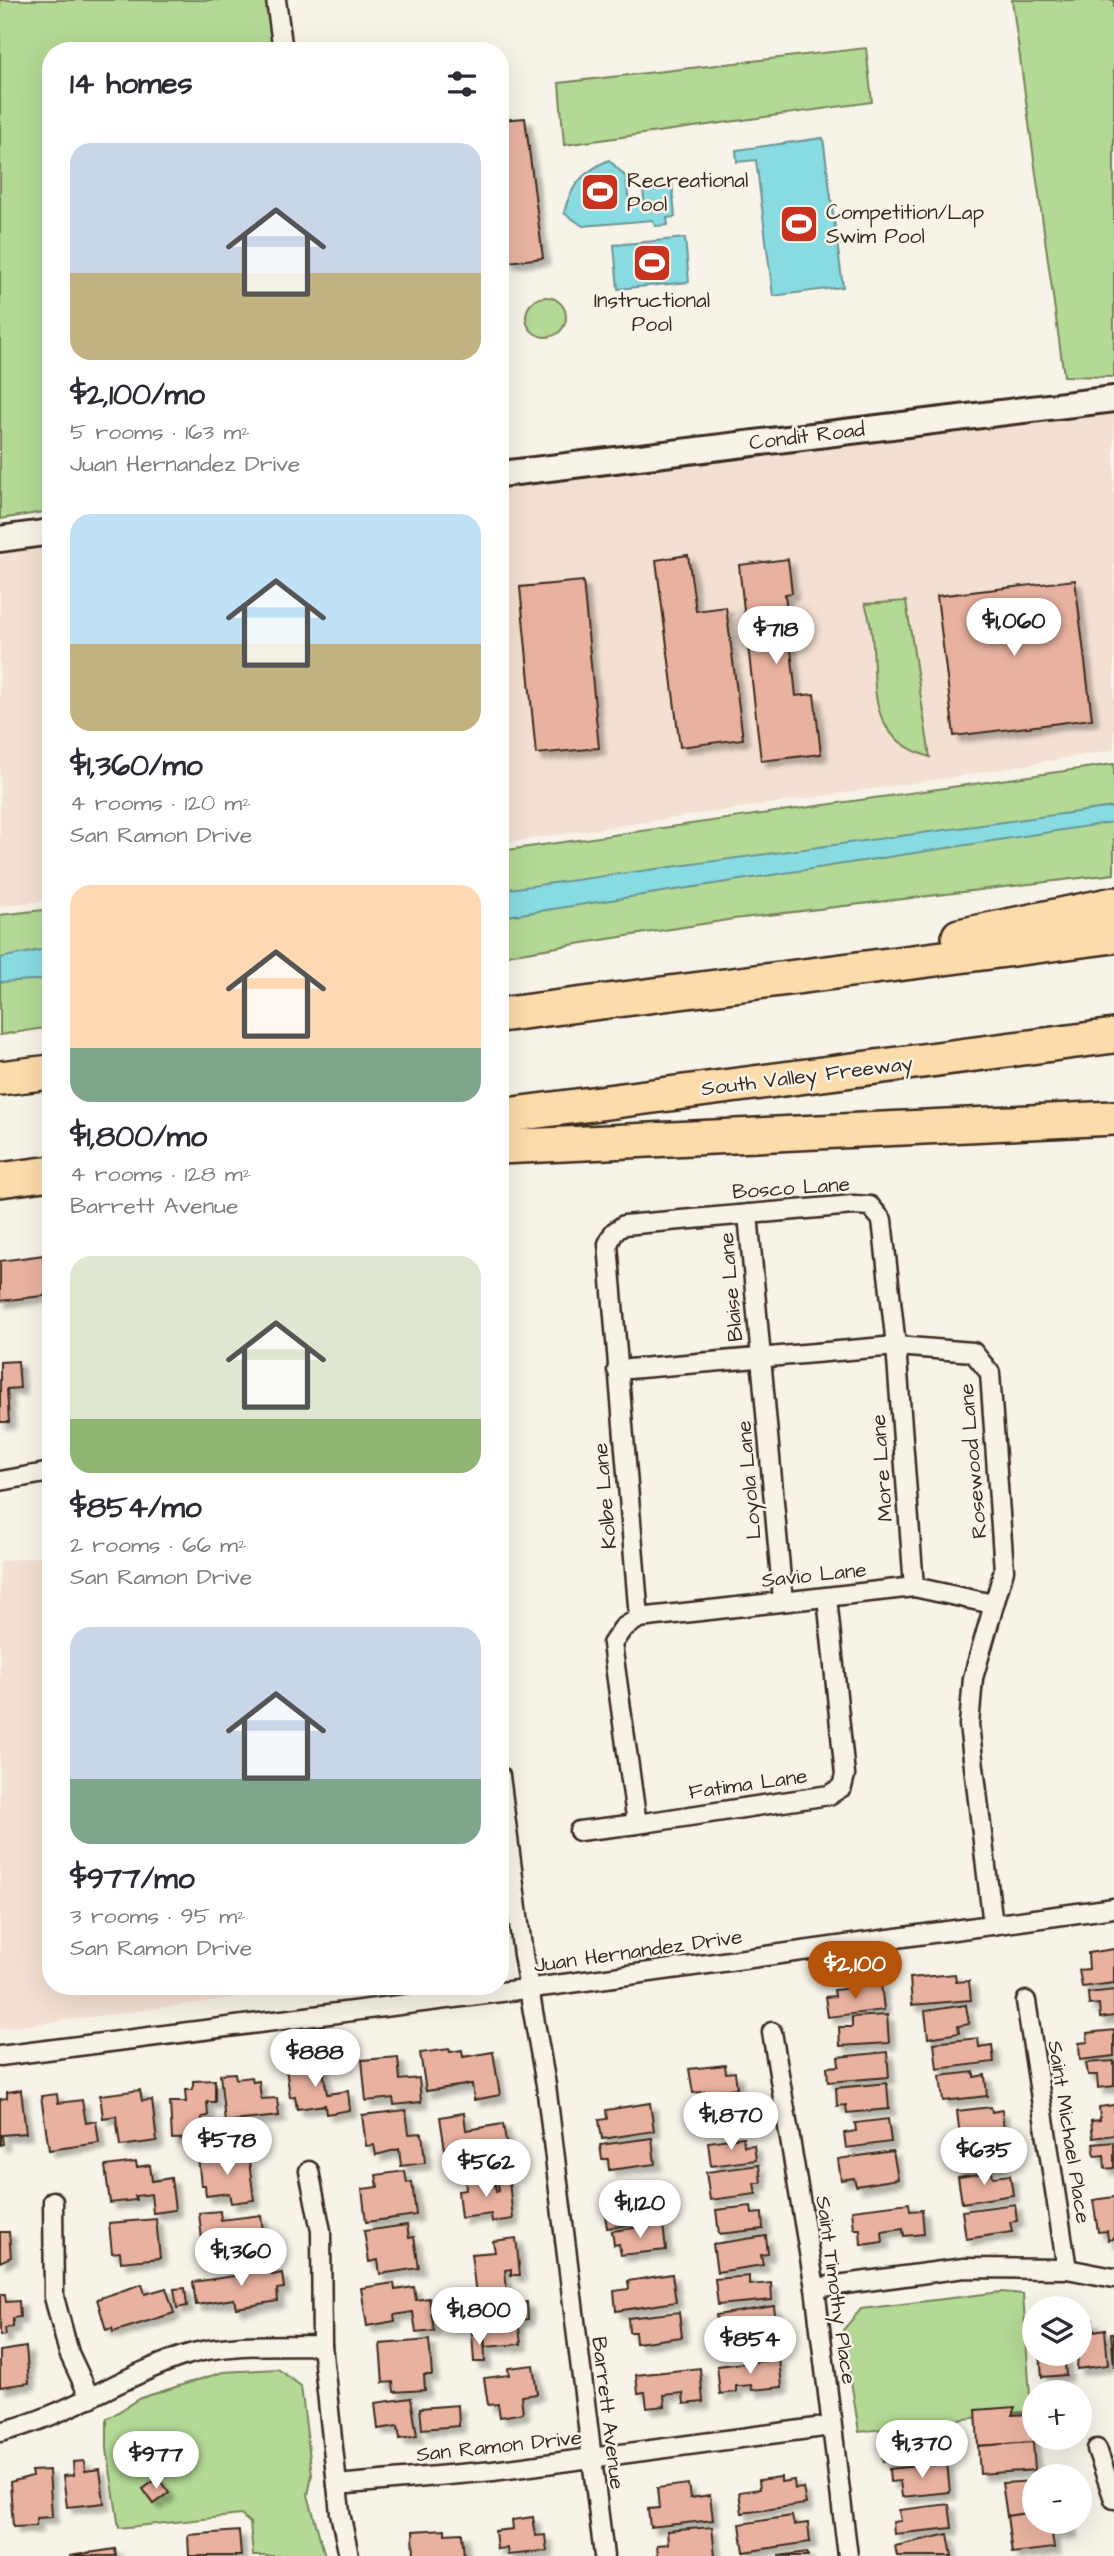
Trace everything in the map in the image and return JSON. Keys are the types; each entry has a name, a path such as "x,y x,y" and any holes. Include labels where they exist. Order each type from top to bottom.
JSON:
{"highway":[{"path":"685,992 1114,904"},
{"path":"509,1014 1114,936"},
{"name":"South Valley Freeway","path":"509,1115 1114,1036"},
{"path":"0,1078 42,1073"},
{"path":"509,1146 1114,1118"},
{"path":"0,1180 42,1174"}],"street":[{"path":"275,0 282,42"},
{"name":"Condit Road","path":"509,473 1114,399"},
{"path":"0,539 42,533"},
{"name":"Bosco Lane","path":"614,1232 624,1225 853,1205 870,1206 882,1220 896,1346"},
{"name":"Blaise Lane","path":"748,1214 760,1356"},
{"name":"Kolbe Lane","path":"614,1232 608,1244 639,1618"},
{"name":"Rosewood Lane","path":"617,1370 896,1346 974,1352 990,1373 1004,1570 973,1678 969,1726 993,1925"},
{"name":"More Lane","path":"896,1346 914,1587"},
{"name":"Loyola Lane","path":"760,1356 783,1601"},
{"path":"0,1481 42,1474"},
{"name":"Savio Lane","path":"639,1618 914,1587 993,1604"},
{"name":"Fatima Lane","path":"579,1831 830,1795 842,1787 845,1775 827,1597"},
{"path":"636,1824 612,1644 623,1628 639,1618"},
{"name":"Barrett Avenue","path":"509,1844 528,1989 546,2085 604,2556"},
{"name":"Juan Hernandez Drive","path":"509,1991 1114,1908"},
{"name":"Juan Hernandez Drive","path":"0,2056 481,1995"},
{"name":"Saint Michael Place","path":"1026,2001 1067,2269"},
{"name":"Saint Timothy Place","path":"772,2032 815,2288 848,2556"},
{"path":"309,2171 323,2255 322,2345 337,2485 349,2556"},
{"path":"53,2201 54,2297 69,2353 90,2398"},
{"path":"815,2288 964,2268 1067,2269 1114,2278"},
{"path":"0,2432 55,2416 153,2367 186,2355 223,2348 322,2345"},
{"name":"San Ramon Drive","path":"337,2485 590,2459 831,2426"},
{"path":"1097,2449 1114,2499"}],"shaded area":[{"path":"1114,400 1114,750 947,778 509,842 509,484"},
{"path":"42,548 42,901 0,906 0,554"},
{"path":"42,1556 42,1995 256,1995 0,2029 0,1561"}],"green space":[{"path":"0,0 267,0 273,42 42,42 42,512 0,519"},
{"path":"1012,0 1114,0 1114,377 1064,376"},
{"path":"866,48 872,102 564,145 559,83"},
{"path":"546,297 560,303 566,317 560,331 546,337 532,331 526,317 532,303"},
{"path":"906,601 930,757 905,746 889,731 880,714 876,694 871,627 865,604"},
{"path":"1114,764 1114,874 734,919 509,955 509,850"},
{"path":"42,910 42,1028 0,1035 0,915"},
{"path":"1001,2292 1023,2294 1022,2366 1028,2366 1029,2380 1022,2380 1022,2412 859,2432 843,2330 861,2309"},
{"path":"278,2369 301,2386 312,2475 308,2495 325,2556 253,2556 250,2523 241,2515 119,2528 107,2449 107,2419 141,2398 223,2372"}],"water":[{"name":"Competition/Lap Swim Pool","path":"823,138 843,287 773,296 756,160 737,162 736,150"},
{"name":"Recreational Pool","path":"609,160 626,177 629,203 644,202 643,184 672,182 675,217 667,218 668,225 655,226 653,220 583,226 564,213 570,195 579,181 592,169"},
{"name":"Instructional Pool","path":"685,238 689,282 618,289 614,245"},
{"path":"1114,807 1114,822 509,916 509,889"},
{"path":"42,950 42,980 0,982 0,958"}],"building":[{"path":"525,118 543,258 509,262 509,119"},
{"path":"688,555 696,611 726,607 743,739 680,747 656,560"},
{"path":"788,559 792,593 785,594 796,696 814,694 821,754 761,761 739,565"},
{"path":"1075,580 1092,719 954,736 937,596"},
{"path":"583,581 599,748 536,754 520,587"},
{"path":"42,1255 42,1296 0,1301 0,1261"},
{"path":"18,1361 20,1388 7,1389 9,1422 0,1422 0,1362"},
{"path":"1114,1949 1114,1983 1082,1987 1079,1970 1089,1969 1088,1953"},
{"path":"955,1974 956,1982 969,1981 971,2000 912,2005 910,1978"},
{"path":"881,1984 884,2010 828,2017 825,1997 835,1996 834,1990"},
{"path":"1114,1990 1114,2016 1100,2018 1099,2004 1089,2005 1088,1993"},
{"path":"966,2005 969,2024 958,2026 959,2033 928,2038 925,2011"},
{"path":"887,2015 889,2043 840,2046 839,2027 852,2027 852,2017"},
{"path":"1114,2030 1114,2056 1080,2060 1079,2043 1088,2042 1087,2033"},
{"path":"978,2038 979,2047 992,2045 994,2062 937,2069 934,2043"},
{"path":"449,2049 450,2052 462,2050 463,2057 493,2052 500,2095 474,2100 472,2084 426,2091 420,2053"},
{"path":"887,2052 889,2077 828,2082 827,2067 839,2066 838,2057"},
{"path":"398,2057 400,2080 419,2078 421,2102 394,2105 393,2098 366,2101 362,2060"},
{"path":"1114,2061 1114,2086 1098,2088 1097,2075 1088,2075 1086,2063"},
{"path":"322,2063 327,2094 348,2091 350,2110 326,2114 325,2105 297,2109 295,2096 290,2097 286,2068"},
{"path":"725,2065 726,2073 735,2072 737,2088 693,2093 689,2069"},
{"path":"974,2072 974,2077 985,2075 987,2096 943,2101 940,2076"},
{"path":"235,2073 236,2079 252,2077 253,2082 259,2081 261,2099 277,2098 279,2116 225,2122 220,2074"},
{"path":"215,2080 215,2102 207,2102 208,2116 202,2117 202,2125 197,2125 197,2138 172,2139 170,2102 186,2102 185,2090 193,2090 193,2081"},
{"path":"887,2083 889,2109 847,2113 846,2105 837,2106 836,2088"},
{"path":"21,2090 26,2133 2,2135 3,2144 0,2145 0,2099 7,2098 7,2092"},
{"path":"140,2090 142,2101 152,2100 157,2141 120,2146 116,2116 103,2118 100,2095"},
{"path":"57,2094 58,2103 82,2100 86,2123 96,2121 99,2143 49,2150 41,2096"},
{"path":"731,2098 732,2106 742,2105 743,2121 699,2126 696,2102"},
{"path":"650,2103 654,2131 602,2139 599,2120 607,2119 606,2110"},
{"path":"1114,2105 1114,2135 1093,2138 1091,2121 1100,2120 1099,2107"},
{"path":"991,2107 992,2112 1002,2110 1004,2131 960,2137 957,2111"},
{"path":"406,2110 409,2134 422,2133 425,2163 401,2166 399,2149 376,2155 374,2145 366,2146 362,2115"},
{"path":"464,2113 466,2130 503,2124 509,2160 480,2164 479,2154 463,2156 462,2148 445,2150 440,2117"},
{"path":"888,2119 891,2142 846,2148 844,2133 856,2131 855,2123"},
{"path":"1005,2136 1007,2154 1000,2155 1002,2165 956,2172 952,2144"},
{"path":"743,2137 744,2146 754,2145 756,2160 711,2166 708,2142"},
{"path":"652,2138 655,2164 609,2170 608,2159 602,2159 600,2145"},
{"path":"1114,2142 1114,2168 1105,2169 1104,2155 1095,2156 1093,2144"},
{"path":"893,2151 898,2179 856,2186 854,2178 841,2180 838,2159"},
{"path":"239,2152 240,2162 249,2161 254,2200 231,2203 229,2193 206,2196 205,2185 201,2185 198,2157"},
{"path":"136,2162 137,2167 150,2165 152,2181 171,2178 175,2210 153,2213 151,2194 135,2196 136,2200 110,2203 105,2166"},
{"path":"759,2165 761,2183 754,2183 756,2194 710,2200 706,2172"},
{"path":"405,2171 407,2183 412,2182 416,2215 366,2222 362,2189 378,2187 376,2175"},
{"path":"992,2172 993,2177 1010,2175 1013,2195 962,2203 958,2177"},
{"path":"494,2176 496,2192 499,2191 498,2183 509,2181 513,2219 492,2222 491,2214 461,2218 458,2191 466,2190 465,2179"},
{"path":"663,2191 667,2219 607,2228 604,2208 620,2206 618,2198"},
{"path":"1114,2197 1114,2239 1108,2240 1107,2231 1098,2232 1093,2200"},
{"path":"909,2203 910,2211 922,2210 924,2234 904,2236 903,2229 882,2232 883,2242 861,2245 860,2229 854,2229 852,2210"},
{"path":"1015,2204 1017,2221 1010,2222 1012,2232 966,2239 962,2211"},
{"path":"751,2206 752,2214 762,2213 763,2229 719,2234 716,2210"},
{"path":"220,2211 221,2220 261,2215 266,2254 219,2260 217,2247 203,2249 199,2213"},
{"path":"156,2219 160,2258 121,2262 120,2252 112,2253 109,2223"},
{"path":"663,2224 666,2250 621,2255 619,2244 614,2245 612,2231"},
{"path":"407,2225 409,2238 414,2237 419,2268 380,2274 378,2260 369,2262 364,2231"},
{"path":"0,2232 9,2232 11,2257 0,2262"},
{"path":"766,2236 768,2254 761,2255 763,2265 717,2272 713,2244"},
{"path":"516,2238 520,2275 511,2275 511,2269 505,2270 507,2291 476,2295 471,2254 495,2252 493,2241"},
{"path":"270,2264 272,2275 282,2273 284,2288 277,2289 278,2301 236,2308 234,2299 196,2305 193,2282 247,2274 246,2268"},
{"path":"672,2274 676,2302 616,2311 614,2291 629,2289 628,2281"},
{"path":"749,2276 749,2285 771,2283 772,2300 718,2305 715,2279"},
{"path":"394,2283 395,2290 414,2287 416,2300 429,2298 434,2331 416,2333 413,2312 394,2315 395,2321 367,2326 361,2288"},
{"path":"142,2284 145,2294 166,2288 174,2313 113,2332 112,2328 106,2330 97,2299"},
{"path":"185,2288 187,2306 177,2308 174,2289"},
{"path":"0,2294 5,2294 6,2302 19,2301 20,2317 13,2318 13,2327 5,2328 6,2335 0,2336"},
{"path":"527,2302 528,2319 518,2320 521,2344 485,2347 482,2306"},
{"path":"774,2306 776,2324 768,2325 769,2335 720,2343 716,2315"},
{"path":"679,2312 682,2337 636,2343 635,2332 629,2332 628,2318"},
{"path":"1092,2320 1094,2331 1105,2329 1108,2365 1077,2369 1077,2366 1092,2366"},
{"path":"484,2332 485,2362 474,2362 472,2333"},
{"path":"1111,2333 1114,2333 1114,2367"},
{"path":"429,2340 432,2375 424,2375 425,2390 394,2392 393,2382 383,2383 380,2344"},
{"path":"26,2347 29,2383 0,2387 0,2351"},
{"path":"779,2359 782,2387 752,2390 751,2385 736,2386 736,2392 720,2394 717,2366"},
{"path":"533,2365 537,2394 521,2396 523,2413 500,2417 498,2404 488,2405 484,2378 509,2375 508,2368"},
{"path":"1041,2366 1065,2366 1066,2375 1042,2377"},
{"path":"700,2368 703,2402 684,2404 683,2393 664,2395 665,2406 647,2408 645,2392 638,2393 636,2375"},
{"path":"411,2398 417,2436 400,2439 398,2426 378,2429 375,2403"},
{"path":"458,2405 459,2426 422,2429 420,2408"},
{"path":"1015,2407 1012,2415 1022,2414 1022,2443 978,2446 976,2410"},
{"path":"938,2431 941,2455 883,2462 882,2449 889,2448 888,2437"},
{"path":"1022,2443 1022,2450 1034,2450 1035,2464 1022,2464 1022,2471 980,2474 978,2446"},
{"path":"137,2446 145,2458 134,2467 125,2455"},
{"path":"84,2461 85,2471 100,2469 104,2503 67,2507 63,2476 74,2475 73,2462"},
{"path":"947,2463 950,2492 902,2497 900,2481 890,2482 889,2469"},
{"path":"49,2470 52,2517 36,2518 36,2526 13,2527 10,2482 32,2476 31,2471"},
{"path":"781,2477 781,2482 794,2480 795,2489 803,2488 806,2504 742,2513 739,2492 760,2489 759,2480"},
{"path":"158,2478 169,2493 154,2504 143,2489"},
{"path":"1022,2482 1022,2514 1007,2516 1002,2483"},
{"path":"688,2484 690,2498 710,2495 713,2520 650,2527 648,2509 659,2508 657,2488"},
{"path":"949,2504 952,2528 894,2534 893,2522 901,2521 899,2510"},
{"path":"1022,2514 1022,2534 1052,2534 1054,2548 1012,2553 1007,2516"},
{"path":"792,2516 794,2525 808,2523 810,2542 744,2552 740,2524"},
{"path":"533,2517 536,2536 545,2535 547,2551 508,2555 507,2548 497,2549 495,2531 513,2529 512,2520"},
{"path":"712,2527 715,2556 658,2556 657,2545 668,2544 667,2531"},
{"path":"445,2529 445,2534 462,2533 464,2556 414,2556 413,2531"},
{"path":"239,2531 241,2556 189,2556 188,2535"},
{"path":"948,2534 952,2556 897,2556 895,2546"},
{"path":"115,2549 116,2556 69,2556"},
{"path":"807,2552 808,2556 778,2556"}],"place":[{"name":"Recreational Pool","path":"600,192"},
{"name":"Competition/Lap Swim Pool","path":"799,224"},
{"name":"Instructional Pool","path":"652,263"}]}
